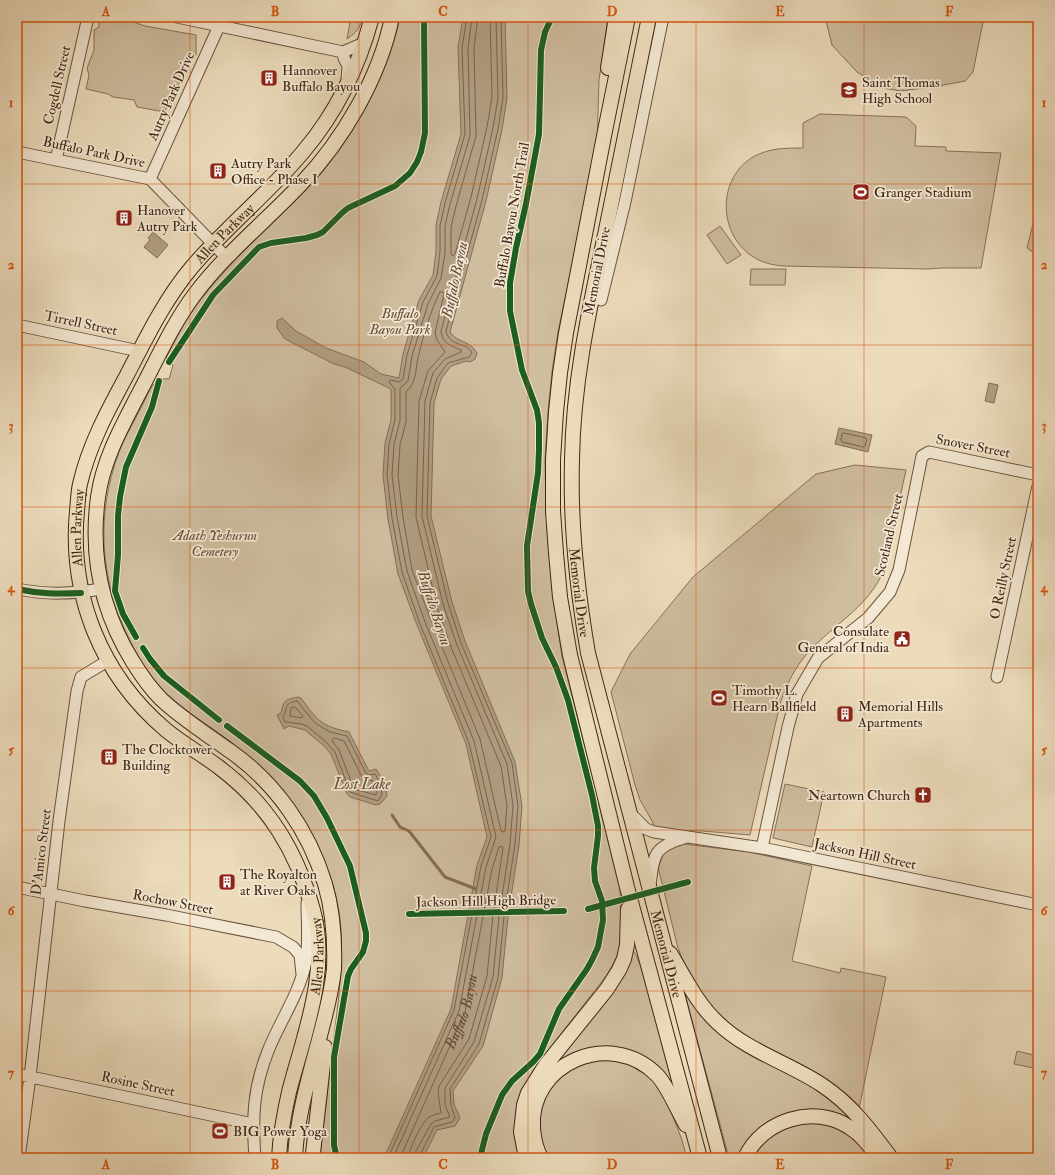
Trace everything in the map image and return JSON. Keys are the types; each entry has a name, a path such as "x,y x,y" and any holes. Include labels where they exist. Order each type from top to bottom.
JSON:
{"main road":[{"name":"Allen Parkway","path":"279,1158 283,1122 288,1096 315,996 319,961 315,914 298,865 286,841 273,821 240,784 166,730 144,709 123,683 108,660 96,639 81,593 75,550 76,521 79,487 87,459 98,430 165,304 191,267 283,174 324,125 347,84 364,43 372,17"},
{"name":"Allen Parkway","path":"295,1158 298,1128 334,971 332,911 325,884 316,858 304,834 292,813 275,792 254,770 231,751 179,715 159,697 140,673 124,648 115,629 101,589 95,552 95,523 99,493 106,466 116,438 180,315 196,293 227,258 320,163 353,114 368,85 381,57 392,17"},
{"path":"604,130 604,105 616,17"},
{"name":"Memorial Drive","path":"628,17 604,130 566,333 556,412 553,460 553,511 560,597 570,655 627,887 699,1151"},
{"name":"Memorial Drive","path":"649,17 592,296 576,391 572,460 572,516 580,603 588,653 720,1158"},
{"path":"576,391 587,361 601,300"},
{"path":"116,438 124,400 141,367 139,351"},
{"path":"198,753 211,738"},
{"path":"526,1158 521,1132 524,1105 528,1093 545,1066 614,979 624,959 628,930 627,887"},
{"path":"662,939 697,998 716,1022 740,1040 823,1086 839,1098 865,1124 891,1158"},
{"path":"312,1156 334,971"},
{"path":"541,1158 534,1137 532,1120 536,1104 543,1088 554,1074 566,1064 578,1058 592,1054 605,1053 621,1055 635,1060 648,1067 658,1075 699,1151"},
{"path":"745,1158 761,1135 778,1124 798,1118 818,1117 834,1120 849,1126 860,1135 878,1158"}],"street":[{"name":"Cogdell Street","path":"56,160 88,17"},
{"path":"177,17 343,52 364,43"},
{"path":"601,300 625,202 663,17"},
{"name":"Autry Park Drive","path":"150,179 219,26"},
{"path":"343,52 348,66 347,84"},
{"name":"Buffalo Park Drive","path":"17,152 150,179 227,258"},
{"name":"Tirrell Street","path":"17,325 139,351"},
{"name":"Snover Street","path":"925,453 929,452 1038,475"},
{"name":"Scotland Street","path":"762,848 788,727 797,694 818,658 868,618 890,592 899,570 920,462 925,453"},
{"name":"O Reilly Street","path":"997,677 1038,486"},
{"path":"17,589 36,593 56,594 81,593 101,589"},
{"name":"D'Amico Street","path":"19,1158 30,1076 59,821 77,691 81,677 108,660"},
{"name":"Jackson Hill Street","path":"629,813 646,828 654,832 762,848 1038,905"},
{"name":"Jackson Hill Street","path":"650,887 654,859 659,850 670,842 686,837"},
{"path":"255,1158 253,1124 254,1100 262,1068 298,986 308,943 306,886"},
{"name":"Rochow Street","path":"17,887 276,937 293,947 300,955 302,974"},
{"name":"Rosine Street","path":"17,1074 253,1124"}],"green space":[{"path":"99,17 119,17 145,26 196,35 196,55 189,59 186,74 173,92 171,105 166,108 165,112 137,107 134,100 113,97 108,94 86,89 89,75 87,68 94,50 94,30 99,27"},
{"path":"351,17 363,17 357,30 347,39"},
{"name":"Buffalo Bayou Park","path":"400,17 608,17 599,80 597,147 558,332 548,411 545,460 546,511 553,598 562,656 620,888 620,944 617,956 607,975 539,1062 521,1090 517,1103 514,1133 519,1158 320,1158 337,1012 342,945 336,895 324,859 294,806 269,775 228,740 174,701 148,672 129,639 116,607 109,583 105,559 105,511 115,463 124,440 152,387 155,383 163,379 169,379 173,365 166,358 178,335 197,305 226,270 305,191 337,154 351,133 376,87 386,64"},
{"path":"825,17 984,17 973,72 965,81 900,91 883,88 857,72 832,45"},
{"name":"Granger Stadium","path":"820,114 906,117 916,126 915,146 946,147 946,151 1001,153 981,268 927,269 783,266 765,263 749,254 739,244 732,232 727,218 726,204 728,191 733,178 742,166 759,154 777,149 803,148 803,123"},
{"path":"1038,204 1038,256 1027,248"},
{"path":"720,226 741,255 727,264 707,235"},
{"path":"751,269 786,269 785,285 750,285"},
{"path":"855,465 906,470 885,567 878,582 869,595 859,606 812,648 798,665 789,681 780,704 750,835 702,831 663,830 655,828 640,800 635,785 611,692 630,654 693,577 816,474"},
{"path":"785,784 824,792 812,847 773,838"},
{"path":"684,844 749,852 812,866 792,961 840,973 841,968 886,977 859,1109 748,1041 712,1012 688,973 678,948 658,867 664,853 673,846"},
{"path":"632,949 642,970 648,990 661,1035 672,1083 669,1083 660,1072 646,1060 617,1049 593,1049 571,1056 553,1069 539,1087 531,1109 530,1133 537,1158 532,1158 527,1124 528,1108 533,1092 545,1072 623,972"},
{"path":"681,979 693,1000 714,1029 755,1055 814,1085 839,1105 868,1137 797,1111 740,1158 729,1158"},
{"path":"1017,1051 1038,1056 1038,1069 1014,1064"},
{"path":"610,1057 645,1070 664,1093 682,1140 687,1158 546,1158 537,1127 543,1097 570,1066"},
{"path":"806,1120 831,1124 852,1135 872,1158 751,1158 767,1135"}],"water":[{"name":"Buffalo Bayou","path":"463,17 505,17 507,98 502,130 486,201 450,332 456,338 471,346 477,353 475,359 470,362 466,361 451,366 441,379 434,403 431,516 452,602 465,641 515,762 522,806 519,845 508,917 502,978 483,1046 453,1091 454,1104 460,1118 455,1126 437,1130 423,1158 384,1158 451,1009 477,865 487,837 466,744 417,625 398,574 388,519 383,475 385,443 391,420 391,389 345,367 334,364 285,339 277,328 277,321 282,318 296,331 326,348 364,362 381,374 399,378 403,354 419,300 433,275 436,252 436,225 441,202 461,134 458,48"},
{"path":"153,232 168,245 157,258 144,247 150,240 148,238"},
{"path":"989,383 998,385 994,403 985,401"},
{"path":"839,428 872,435 868,452 835,444"},
{"name":"Lost Lake","path":"298,697 301,698 316,717 326,725 349,732 369,771 376,769 386,788 387,796 380,804 376,805 350,797 347,794 331,754 323,745 305,730 289,726 284,729 277,715 281,713 285,701"}],"waterway":[{"path":"392,815 400,827 409,831 445,877 476,889"}],"cycle path":[{"path":"169,362 213,295 259,247 271,243 317,235 323,232 348,208 395,186 410,173 421,152 425,133 424,17"},
{"name":"Buffalo Bayou North Trail","path":"480,1158 486,1134 502,1095 512,1081 540,1054 559,1009 592,960 598,947 603,920 602,901 595,881 594,868 598,826 592,795 568,700 556,667 542,638 528,591 527,546 538,473 539,423 537,410 522,370 510,311 510,283 539,134 541,50 545,32 552,17"},
{"path":"136,637 123,614 115,591 118,555 118,516 126,467 152,407 159,381"},
{"path":"17,589 33,592 64,594 81,593"},
{"path":"143,648 164,676 219,720"},
{"path":"227,726 300,781 314,796 327,818 350,866 366,933 366,941 363,952 348,976 334,1057 334,1145 337,1158"},
{"path":"588,909 688,882"},
{"name":"Jackson Hill High Bridge","path":"409,914 564,911"}],"place":[{"name":"Hannover Buffalo Bayou","path":"269,78"},
{"name":"Saint Thomas High School","path":"849,90"},
{"name":"Autry Park Office - Phase I","path":"218,171"},
{"name":"Granger Stadium","path":"861,192"},
{"name":"Hanover Autry Park","path":"124,218"},
{"name":"Consulate General of India","path":"902,639"},
{"name":"Timothy L. Hearn Ballfield","path":"719,698"},
{"name":"Memorial Hills Apartments","path":"845,714"},
{"name":"The Clocktower Building","path":"109,757"},
{"name":"Neartown Church","path":"923,795"},
{"name":"The Royalton at River Oaks","path":"227,882"},
{"name":"BIG Power Yoga","path":"220,1131"}],"park label":[{"name":"Adath Yeshurun Cemetery","path":"215,544"}]}
